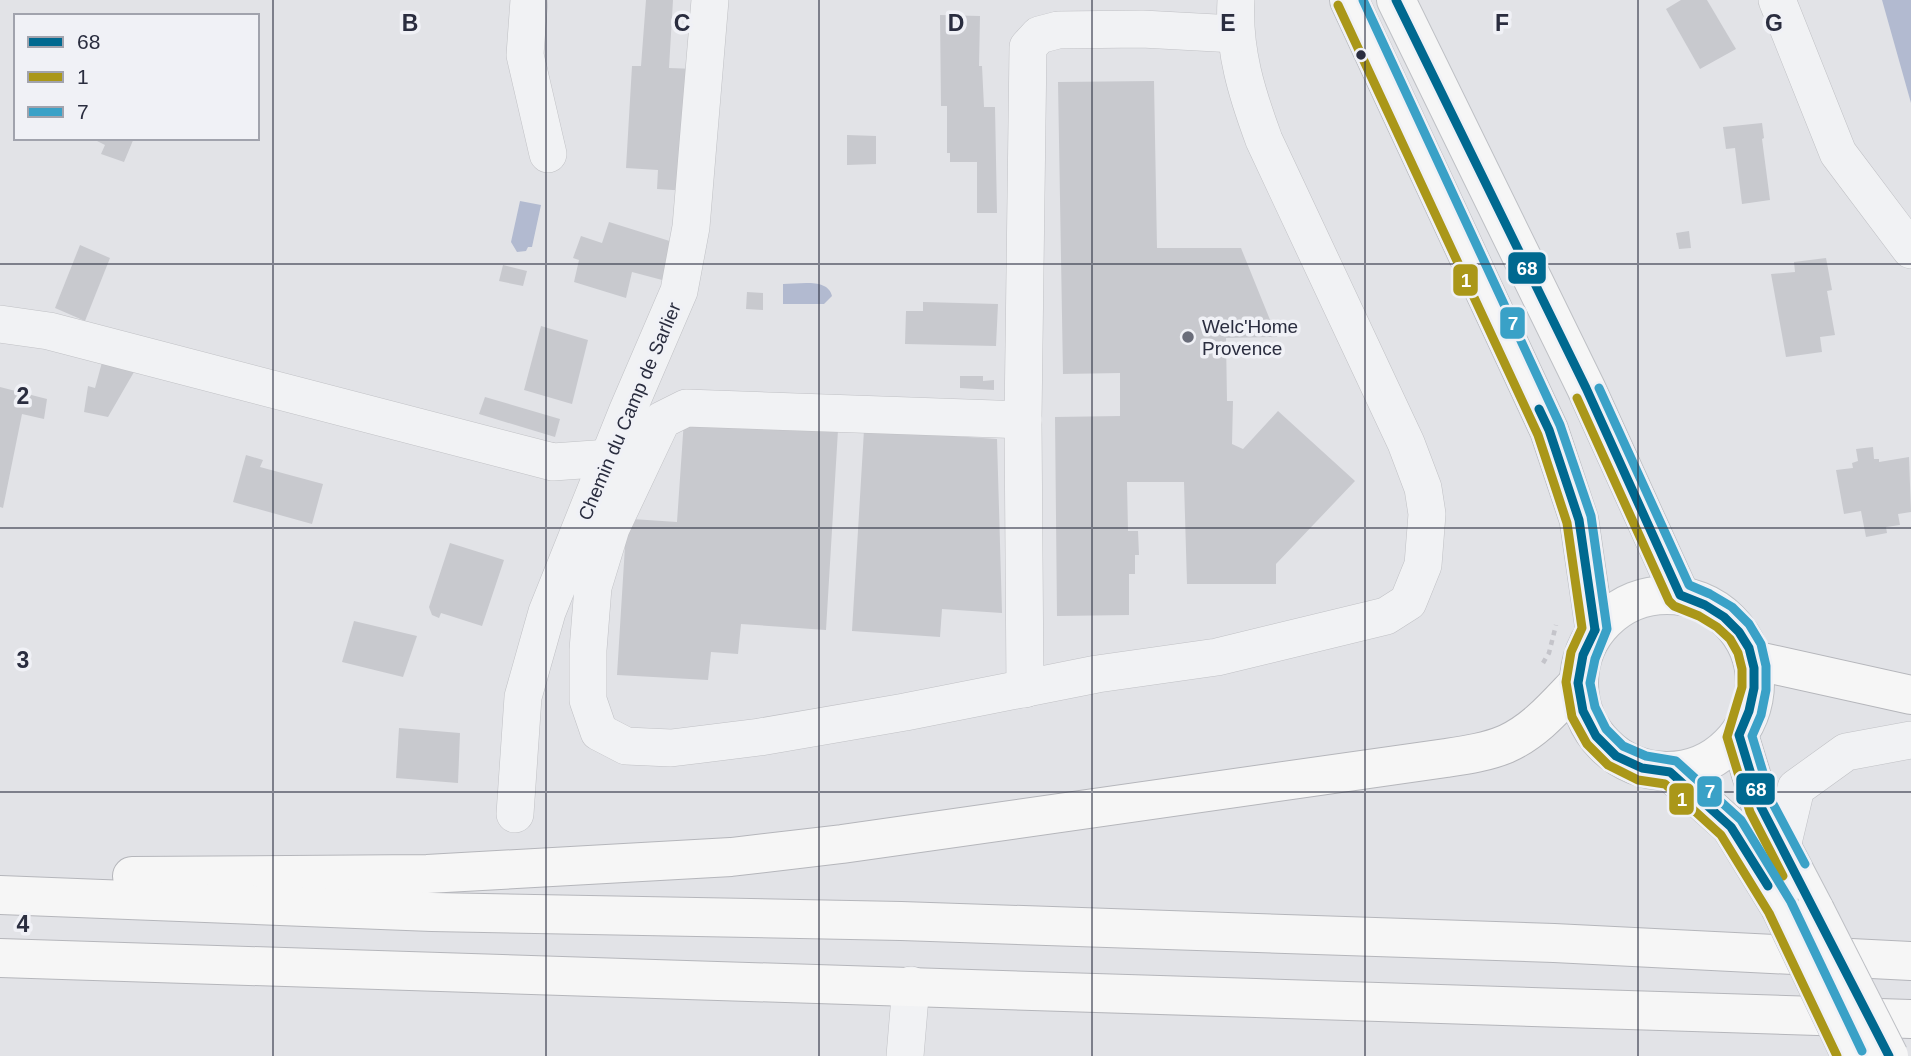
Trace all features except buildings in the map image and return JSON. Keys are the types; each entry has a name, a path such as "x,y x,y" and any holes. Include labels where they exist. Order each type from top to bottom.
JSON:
{"main road":[{"path":"1349,0 1549,430 1579,520 1595,631"},
{"path":"1396,0 1586,388 1680,595"},
{"path":"1657,595 1680,595 1705,603 1726,617 1743,636 1753,660 1756,686 1751,712 1739,735 1720,755 1696,767 1670,772 1642,768 1616,756 1596,736 1583,711 1578,683 1583,655 1595,631 1612,613 1633,601 1657,595"},
{"path":"1753,660 1911,695"},
{"path":"0,877 427,874 731,857 842,844 1482,751 1506,744 1537,725 1578,683"},
{"path":"1739,735 1760,807 1782,847 1797,909 1851,1056"},
{"path":"1670,772 1731,827 1797,909 1889,1056"},
{"path":"0,895 432,912 901,920 1554,943 1911,961"},
{"path":"0,958 1911,1019"}],"street":[{"path":"529,0 525,55 548,154"},
{"name":"Chemin du Camp de Sarlier","path":"515,814 523,697 547,612 679,291 691,227 710,0"},
{"path":"1777,0 1838,153 1911,250"},
{"path":"1023,420 686,408 662,420 611,528 593,587 588,650 588,699 599,732 626,746 671,748 760,737 1025,688 1097,674 1217,657 1386,617 1408,602 1423,565 1427,514 1423,488 1406,443 1264,140 1246,92 1236,17 1142,29 1058,30 1039,35 1028,47 1023,420 1025,688"},
{"path":"0,324 49,331 554,462 609,458"},
{"path":"1782,847 1796,788 1846,752 1911,740"},
{"path":"905,1056 911,985"}],"water":[{"path":"1882,0 1911,0 1911,103"},
{"path":"520,201 541,205 532,247 517,252 511,242"},
{"path":"783,284 819,284 829,290 832,296 824,304 783,304"}],"transit line":[{"name":"7","path":"1363,0 1560,425 1591,516 1607,629 1595,659 1590,683 1595,707 1606,729 1623,746 1646,756 1676,761 1741,820 1791,902 1862,1051"},
{"name":"68","path":"1396,0 1586,388 1680,595 1705,605 1724,617 1739,632 1749,648 1754,668 1754,688 1749,711 1739,735 1761,807 1889,1056"},
{"name":"1","path":"1338,5 1538,435 1567,523 1582,628 1571,652 1566,682 1572,717 1587,744 1608,765 1638,780 1665,784 1721,835 1769,913 1837,1056"},
{"name":"7","path":"1599,388 1689,585 1732,607 1749,624 1761,644 1766,666 1766,690 1761,715 1752,736 1772,802 1805,864"},
{"name":"1","path":"1577,398 1669,601 1717,627 1730,639 1738,653 1742,669 1742,687 1727,737 1750,812 1783,876"},
{"name":"68","path":"1539,409 1549,430 1579,520 1595,630"},
{"name":"68","path":"1595,630 1583,655 1578,683 1583,711 1596,736 1616,756 1642,768 1670,772 1731,827 1768,886"}],"place":[{"name":"Welc'Home Provence","path":"1188,337"}]}
